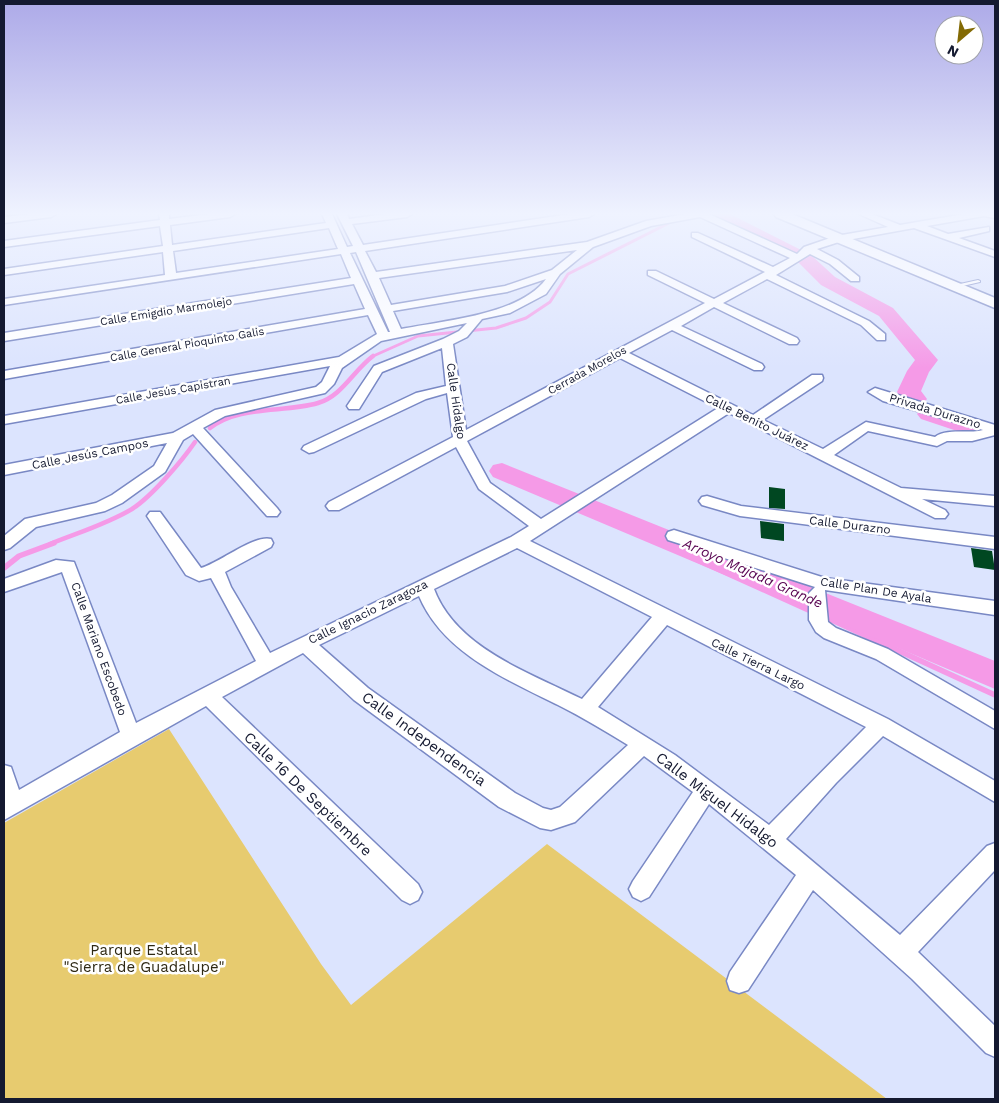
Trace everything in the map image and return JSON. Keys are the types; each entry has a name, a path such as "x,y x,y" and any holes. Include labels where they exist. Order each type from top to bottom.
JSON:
{"street":[{"path":"4,272 50,265"},
{"path":"169,265 171,277"},
{"path":"4,302 248,265"},
{"path":"351,265 383,335"},
{"path":"368,265 396,332"},
{"path":"373,276 446,265"},
{"path":"387,309 507,289 556,272 564,265"},
{"path":"757,265 865,323 881,337"},
{"name":"Cerrada Morelos","path":"334,506 784,265"},
{"path":"838,265 855,279"},
{"path":"905,265 995,303"},
{"path":"4,531 39,520 100,507 117,499 160,468 177,437 194,426 226,411 317,392 328,384 336,366 383,335 506,311 537,296 550,284 556,272"},
{"path":"652,273 793,341"},
{"name":"Calle Emigdio Marmolejo","path":"4,336 358,280"},
{"name":"Calle General Pioquinto Galis","path":"4,375 371,311"},
{"path":"354,406 366,391 372,375 378,369 463,334 478,317"},
{"path":"670,325 758,367"},
{"name":"Calle Hidalgo","path":"447,342 460,440 484,486 540,526"},
{"name":"Calle Benito Juárez","path":"619,353 940,514"},
{"name":"Calle Jesús Capistran","path":"4,420 343,360"},
{"path":"754,420 818,378"},
{"path":"310,449 420,396 453,388"},
{"name":"Privada Durazno","path":"875,392 888,398 939,410 995,430"},
{"name":"Calle Ignacio Zaragoza","path":"8,808 131,736 304,644 517,541 728,408"},
{"path":"194,426 272,512"},
{"path":"824,455 866,426 937,442 944,438 972,437 995,430"},
{"name":"Calle Jesús Campos","path":"4,470 177,437"},
{"path":"895,491 995,501"},
{"name":"Calle Durazno","path":"707,501 740,512 995,543"},
{"path":"154,516 192,571 201,575 216,570 265,543"},
{"path":"4,544 26,525"},
{"name":"Calle Plan De Ayala","path":"674,536 825,584 995,608"},
{"name":"Calle Tierra Largo","path":"517,541 663,617 881,725 995,792"},
{"name":"Calle Mariano Escobedo","path":"4,586 64,565 70,570 131,736"},
{"path":"216,570 223,588 266,664"},
{"name":"Calle Miguel Hidalgo","path":"424,585 437,613 452,632 512,673 584,710 642,745 771,839 902,951 993,1041"},
{"path":"818,593 818,620 822,627 830,634 882,654 995,721"},
{"path":"584,710 663,617"},
{"name":"Calle Independencia","path":"304,644 361,694 527,813 551,820 567,815 642,745"},
{"name":"Calle 16 De Septiembre","path":"207,695 410,892"},
{"path":"771,839 829,776 881,725"},
{"path":"4,774 8,808"},
{"path":"641,889 706,790"},
{"path":"902,951 995,854"},
{"path":"739,981 812,873"}],"lane":[{"path":"954,286 978,281"}],"green space":[{"name":"Parque Estatal \"Sierra de Guadalupe\"","path":"169,729 321,964 351,1005 547,844 887,1099 4,1099 4,823"}],"building":[{"path":"769,487 785,489 785,509 769,508"},
{"path":"760,521 784,524 784,541 761,538"},
{"path":"971,548 992,551 995,570 974,567"}],"waterway":[{"path":"373,356 418,336 496,328 526,318 550,302 568,274 585,265"},
{"path":"812,265 828,281 886,312 927,360 918,371 909,392 915,399"},
{"path":"210,428 234,416 305,406 326,400 341,389 373,356"},
{"path":"929,414 972,429"},
{"path":"50,544 102,524 132,509 166,478 195,442"},
{"name":"Arroyo Majada Grande","path":"502,471 662,544"},
{"path":"502,471 995,675"},
{"path":"4,568 19,556 54,543"},
{"name":"Arroyo Majada Grande","path":"660,543 815,613"},
{"name":"Arroyo Majada Grande","path":"823,616 995,695"}]}
